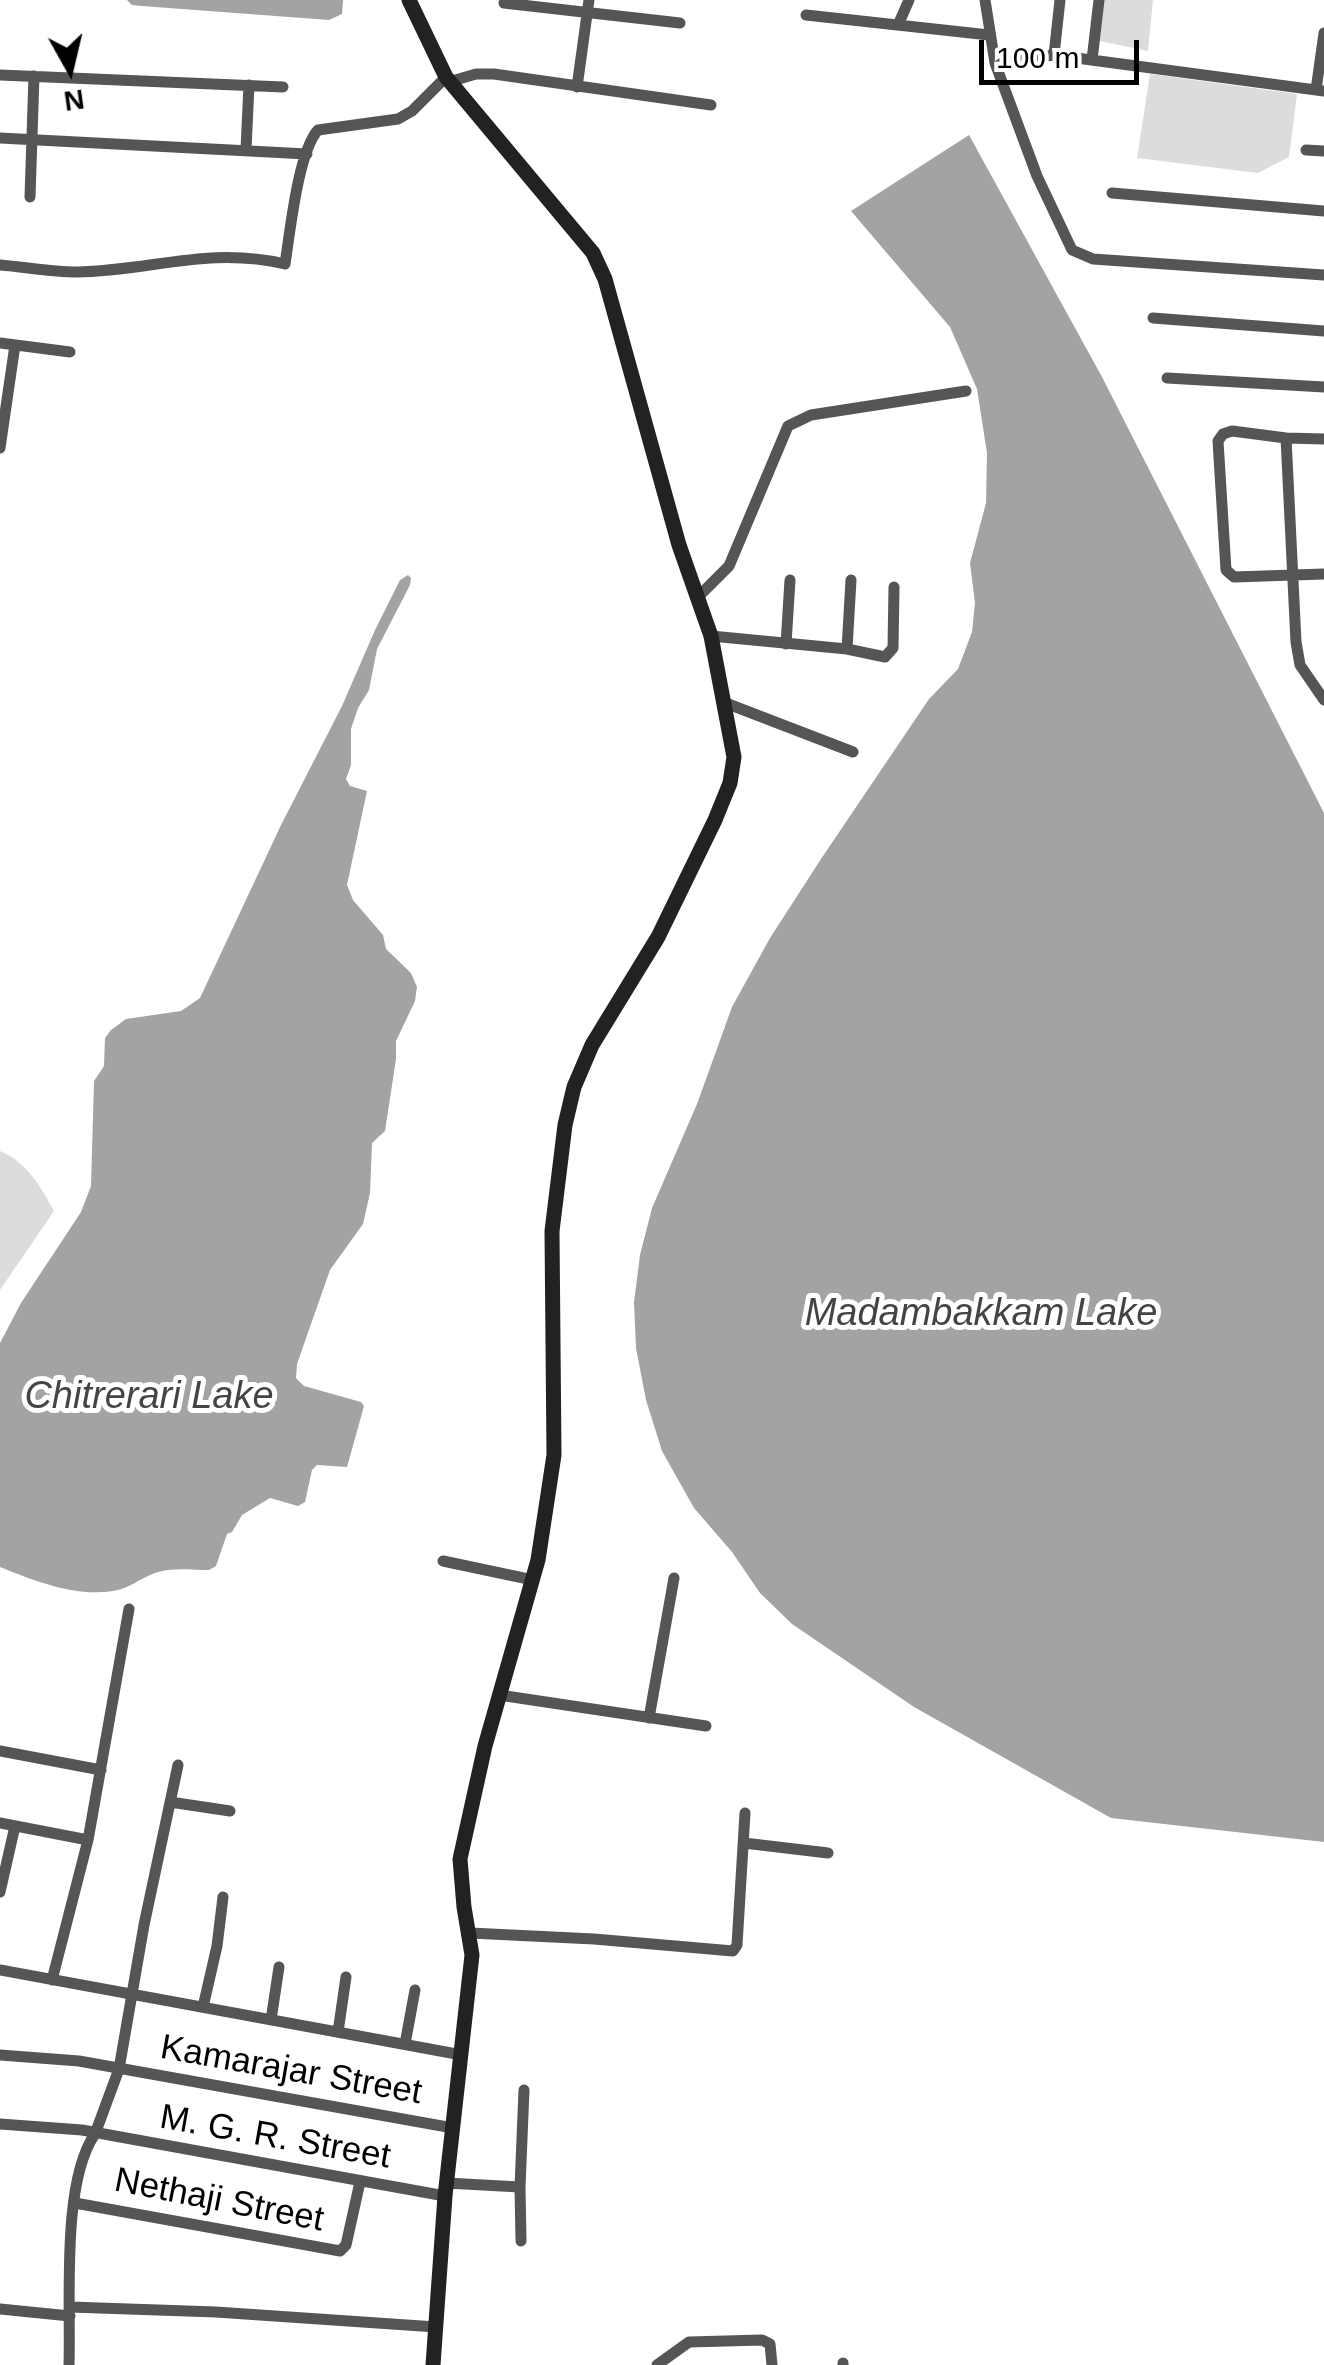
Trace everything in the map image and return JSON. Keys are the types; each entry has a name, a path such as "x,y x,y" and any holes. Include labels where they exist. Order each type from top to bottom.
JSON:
{"street":[{"path":"409,0 449,79 600,266 680,545 711,636 734,756 730,783 658,937 583,1063 565,1125 552,1231 551,1491 533,1580 460,1859 472,1955 446,2189 433,2365"},
{"path":"898,25 910,0"},
{"path":"985,0 994,63 1037,176 1072,250 1093,259 1324,275"},
{"path":"1054,54 1060,0"},
{"path":"1092,60 1099,0"},
{"path":"504,2 588,6 680,23"},
{"path":"577,87 588,6"},
{"path":"806,15 989,35"},
{"path":"994,63 1054,54 1320,90 1324,33"},
{"path":"0,74 284,87"},
{"path":"0,264 78,272 207,256 256,258 284,264 312,136 318,130 398,119 449,79 494,74 712,105"},
{"path":"30,197 34,76"},
{"path":"246,149 249,85"},
{"path":"0,138 307,154"},
{"path":"1306,150 1324,151"},
{"path":"1112,193 1324,211"},
{"path":"1153,318 1324,331"},
{"path":"0,343 70,352"},
{"path":"0,448 15,345"},
{"path":"1167,378 1324,386"},
{"path":"698,596 729,566 788,426 811,415 966,392"},
{"path":"1324,439 1232,432 1223,434 1218,441 1226,570 1234,577 1324,574"},
{"path":"1286,438 1290,575 1300,665 1320,687 1324,700"},
{"path":"786,644 790,580"},
{"path":"847,649 851,580"},
{"path":"711,636 889,656 894,587"},
{"path":"723,702 853,752"},
{"path":"443,1561 533,1580"},
{"path":"649,1718 674,1578"},
{"path":"52,1980 88,1840 128,1609"},
{"path":"500,1696 706,1726"},
{"path":"0,1750 101,1770"},
{"path":"70,2365 74,2202 89,2144 119,2069 178,1765"},
{"path":"170,1802 230,1811"},
{"path":"470,1932 729,1952 737,1944 745,1814"},
{"path":"0,1823 88,1840"},
{"path":"0,1892 15,1826"},
{"path":"744,1842 828,1853"},
{"path":"203,2007 217,1946 222,1897"},
{"path":"271,2020 279,1967"},
{"path":"0,1970 462,2055"},
{"path":"338,2032 346,1977"},
{"path":"405,2044 414,1990"},
{"name":"Kamarajar Street","path":"0,2055 79,2061 453,2128"},
{"path":"521,2241 524,2090"},
{"name":"M. G. R. Street","path":"0,2124 82,2130 360,2182 446,2189 520,2188"},
{"name":"Nethaji Street","path":"74,2202 340,2250 346,2245 360,2182"},
{"path":"0,2309 216,2312 436,2327"},
{"path":"657,2365 689,2342 762,2340 770,2344 772,2365"}],"shaded area":[{"path":"1102,0 1153,0 1148,51 1100,41"},
{"path":"1150,74 1297,94 1289,157 1258,173 1137,158"},
{"path":"0,1151 26,1168 54,1211 0,1290"}],"water":[{"path":"127,0 343,1 342,14 329,20 142,6"},
{"name":"Madambakkam Lake","path":"969,135 1102,377 1324,813 1324,1842 1111,1818 914,1707 792,1624 760,1593 732,1552 694,1508 662,1451 646,1400 636,1348 634,1302 640,1255 652,1208 697,1104 732,1007 821,859 929,699 958,669 972,632 975,603 970,563 986,503 987,453 977,389 950,327 851,211"},
{"name":"Chitrerari Lake","path":"408,575 410,585 377,649 369,690 351,729 351,765 346,779 350,786 367,791 347,885 353,900 383,935 386,949 411,973 417,987 415,1001 396,1041 385,1131 372,1143 370,1193 363,1224 330,1270 297,1364 296,1378 304,1386 364,1406 347,1467 317,1465 312,1470 305,1502 298,1506 270,1498 242,1515 227,1534 216,1566 209,1570 161,1571 124,1588 98,1592 27,1578 0,1567 0,1343 21,1303 81,1212 91,1186 94,1081 104,1066 105,1038 126,1019 181,1011 200,998 375,630 400,580"}]}
